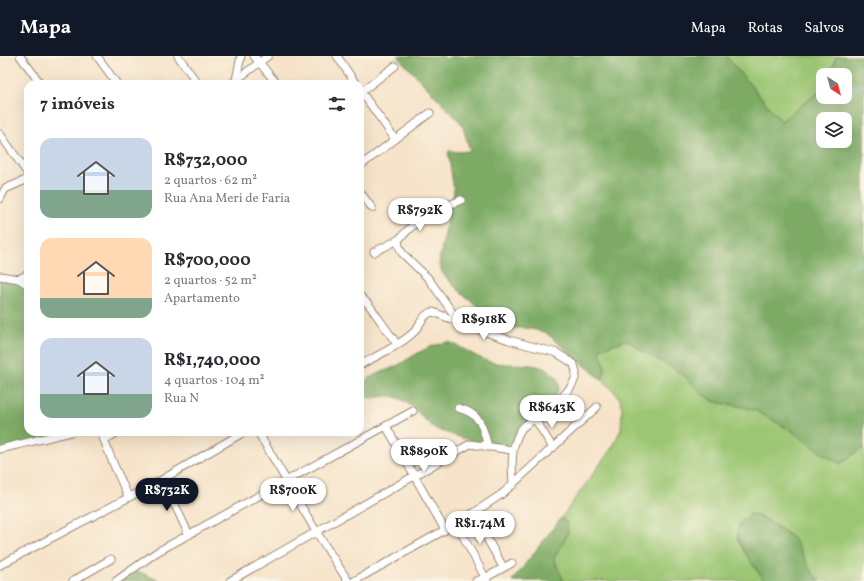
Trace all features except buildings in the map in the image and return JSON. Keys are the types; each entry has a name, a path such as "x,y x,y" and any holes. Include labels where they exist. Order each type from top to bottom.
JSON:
{"street":[{"path":"20,56 38,80"},
{"path":"97,56 114,80"},
{"path":"178,56 195,80"},
{"path":"234,80 241,56"},
{"path":"254,56 274,80"},
{"path":"236,80 268,56"},
{"path":"337,56 353,80"},
{"path":"364,88 395,66"},
{"path":"364,96 396,139"},
{"path":"364,163 430,113"},
{"path":"0,134 24,168"},
{"path":"0,198 5,189 24,181"},
{"path":"364,197 372,208"},
{"path":"374,252 398,240 410,228 430,213 461,200"},
{"path":"398,240 402,253 428,278 460,323"},
{"path":"0,276 19,279 24,282"},
{"path":"19,279 24,276"},
{"path":"364,300 397,344"},
{"path":"364,363 397,344 411,334 429,313 433,312 509,340 557,352 574,364 576,374 570,388 551,407 523,426 512,450 513,485"},
{"path":"354,581 456,524 513,485 597,407"},
{"path":"458,408 468,410 480,422 485,432 488,446"},
{"path":"116,581 157,552 413,411"},
{"path":"535,419 553,448"},
{"path":"386,426 445,530"},
{"path":"0,449 54,436"},
{"path":"102,436 128,496"},
{"path":"104,440 111,436"},
{"path":"0,565 85,521 128,496 158,482 237,436"},
{"path":"260,436 317,533 348,581"},
{"path":"230,581 294,544 317,533 470,444 512,450"},
{"path":"158,482 176,507 189,535"},
{"path":"473,513 503,567"},
{"path":"456,524 486,579"},
{"path":"73,581 111,559"},
{"path":"476,581 486,579 512,562"}],"green space":[{"path":"397,56 443,56 445,59 453,56 726,56 781,121 816,94 816,104 852,104 852,68 833,68 836,56 864,56 864,447 840,464 823,454 792,431 756,411 715,402 702,394 683,375 642,351 627,340 600,349 605,367 602,380 545,332 526,328 512,328 499,323 485,313 454,286 443,274 439,265 454,191 448,152 450,150 456,152 470,151 462,124"},
{"path":"726,56 836,56 833,68 816,68 816,94 781,121"},
{"path":"0,279 17,281 24,287 24,436 49,436 0,451"},
{"path":"627,339 642,351 683,375 702,394 715,402 756,411 792,431 823,454 840,464 864,447 864,581 821,581 811,571 797,544 786,532 765,519 751,514 738,541 764,581 564,581 554,558 568,533 566,521 561,518 613,446 621,429 622,408 620,399 602,380 605,367 600,349"},
{"path":"449,342 477,357 495,363 524,364 542,367 550,371 556,377 559,384 558,391 548,406 523,429 512,443 503,447 480,443 436,429 410,405 398,398 391,396 372,398 364,397 364,382 368,379 378,373 395,367 418,353"},
{"path":"751,514 765,519 793,538 811,571 821,581 764,581 744,551 737,534 741,522"},
{"path":"561,518 566,522 568,532 564,543 554,558 564,581 512,581"},
{"path":"134,572 142,573 160,581 112,581 121,575"}],"waterway":[{"path":"852,88 864,85"},
{"path":"850,266 864,263"}]}
